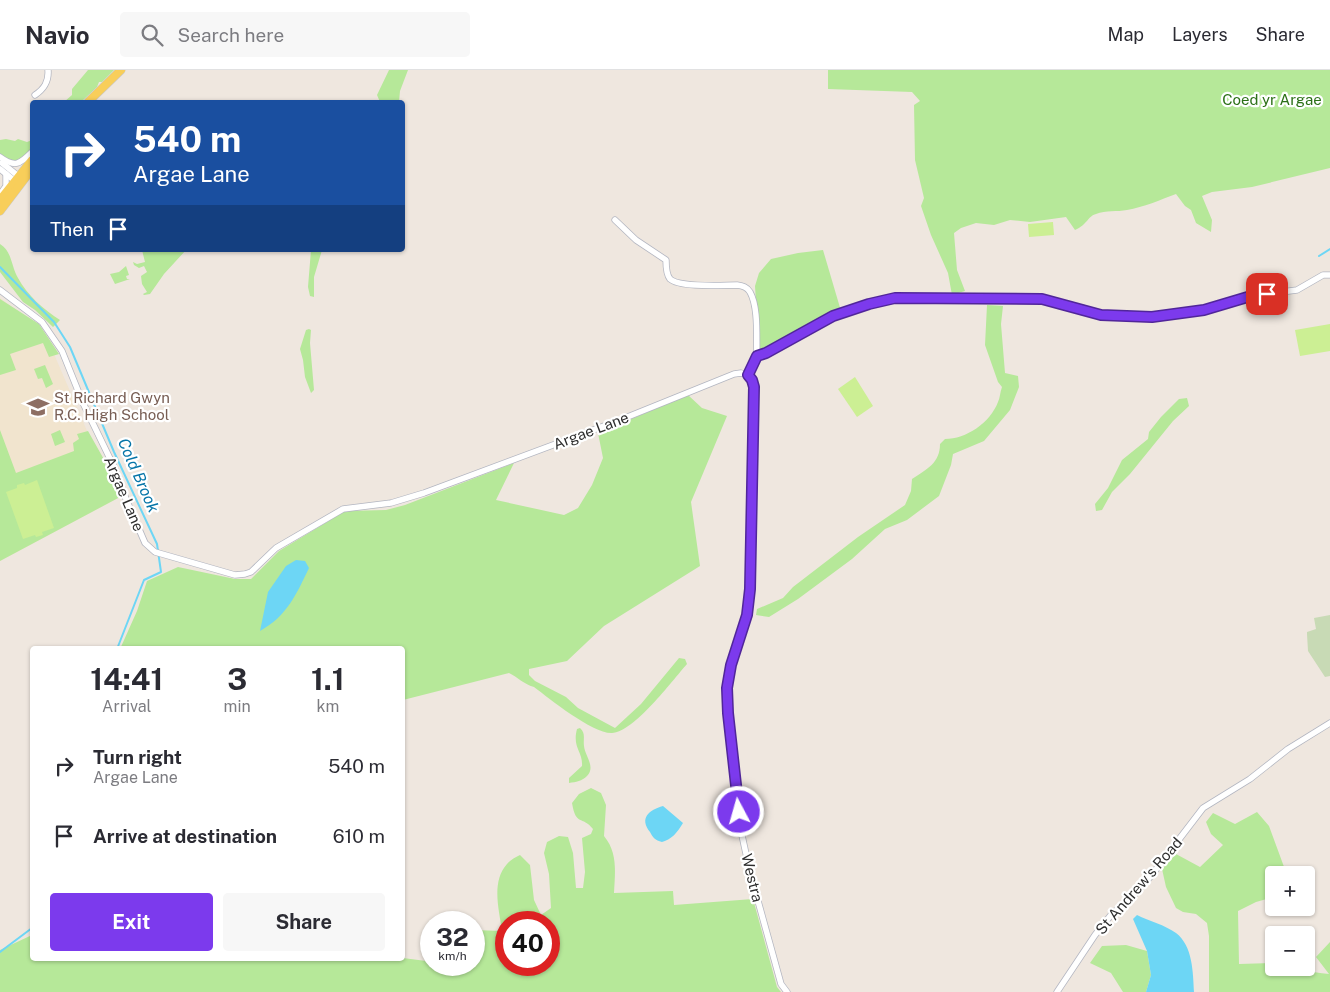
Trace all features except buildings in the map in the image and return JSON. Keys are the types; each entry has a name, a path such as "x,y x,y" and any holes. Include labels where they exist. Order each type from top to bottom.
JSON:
{"main road":[{"path":"90,100 121,70"},
{"path":"94,100 101,90"},
{"path":"2,206 30,163"},
{"path":"19,181 30,171"}],"street":[{"path":"35,96 43,90 46,84 48,70"},
{"path":"86,100 101,90"},
{"path":"0,157 8,163 15,164 30,154"},
{"path":"0,161 19,181"},
{"path":"0,169 19,181"},
{"path":"0,195 5,188 6,174"},
{"path":"0,216 2,206"},
{"path":"615,220 636,240 666,260 670,279 683,284 737,285 745,287 750,292 754,305 757,356 748,375"},
{"path":"757,356 766,353 833,316 895,298 1042,299 1101,315 1152,317 1204,310 1251,296 1297,290 1322,275 1330,275"},
{"name":"Argae Lane","path":"0,290 42,322 57,343 115,469 145,544 158,553 235,575 251,572 276,548 344,509 391,503 424,493 620,420 734,374 748,375"},
{"name":"Westra","path":"748,375 754,387 750,589 747,615 727,688 728,713 741,831 750,872 781,984 788,992"},
{"name":"St Andrew's Road","path":"1057,992 1095,935 1111,915 1134,895 1151,876 1203,808 1250,779 1288,748 1330,723"}],"shaded area":[{"name":"St Richard Gwyn R.C. High School","path":"0,298 31,321 51,347 103,468 107,470 120,497 0,561"}],"green space":[{"path":"88,70 114,70 102,82 99,82 97,87 83,100 66,100 72,95 72,89"},
{"path":"389,70 408,70 400,91 399,100 379,100 377,95"},
{"name":"Coed yr Argae","path":"828,70 1330,70 1330,168 1252,187 1212,192 1202,196 1212,220 1211,232 1196,223 1191,210 1185,206 1176,194 1133,209 1096,214 1075,230 1066,217 1030,222 1010,220 994,225 976,223 961,228 954,233 957,270 965,291 952,295 948,273 931,235 921,206 924,198 915,160 914,105 920,101 912,92 828,89"},
{"path":"0,140 30,141 30,152 23,159 15,162 0,156"},
{"path":"1053,222 1054,235 1029,237 1028,224"},
{"path":"0,244 7,251 16,273 26,290 42,307 60,320 53,327 35,310 23,302 0,272"},
{"path":"823,250 841,311 815,322 764,351 759,349 755,286 759,273 771,259"},
{"path":"142,252 184,252 164,274 150,294 144,295 147,292 142,284 141,276 147,272 144,266 139,268 133,262 137,264 145,262"},
{"path":"311,252 321,252 314,277 314,297 310,296 308,287"},
{"path":"126,266 129,275 126,276 127,279 130,279 115,284 110,274 119,272"},
{"path":"0,299 39,324 59,354 49,357 43,343 10,354 16,370 0,375"},
{"path":"987,305 1003,306 1001,324 1005,373 1018,376 1019,387 1010,410 984,441 953,454 951,465 939,496 907,520 885,529 852,559 798,599 769,617 756,615 757,609 783,598 793,587 858,537 905,505 911,491 912,479 932,465 938,456 940,444 945,439 969,433 989,417 998,402 1002,387 998,382 985,345"},
{"path":"1330,324 1330,351 1300,356 1295,330"},
{"path":"306,330 311,330 310,343 314,390 311,393 305,377 300,349"},
{"path":"45,365 53,384 46,388 42,378 38,379 34,369"},
{"path":"855,377 873,406 857,417 838,389"},
{"path":"688,395 702,408 727,416 691,502 700,566 604,626 567,661 529,669 529,675 535,681 566,697 578,708 615,728 641,704 679,658 685,659 687,664 652,705 631,724 621,730 612,733 594,728 572,715 534,687 509,673 405,699 405,646 121,646 137,611 147,581 178,567 235,579 251,579 279,551 345,511 386,510 405,505 514,463 496,500 564,515 578,508 592,485 603,458 598,433"},
{"path":"1187,398 1189,406 1173,421 1130,474 1112,492 1102,510 1096,511 1095,504 1108,488 1122,460 1148,439 1149,432 1179,399"},
{"path":"0,430 16,473 74,451 73,443 79,439 77,434 88,431 106,463 105,465 120,497 0,561"},
{"path":"60,430 65,442 55,446 51,434"},
{"path":"37,480 54,528 42,532 43,535 36,537 35,535 23,539 6,492 17,488 17,485 24,483 25,485"},
{"path":"1330,615 1330,676 1325,677 1308,651 1307,632 1316,629 1314,618"},
{"path":"580,728 584,734 584,746 590,769 587,776 583,779 569,783 569,778 582,766 576,741 577,729"},
{"path":"591,788 601,793 606,805 604,836 614,856 614,893 673,891 674,905 753,899 777,987 781,992 0,992 0,950 30,936 30,961 405,961 405,958 420,960 420,976 485,976 485,930 495,931 495,976 560,976 560,911 547,911 551,908 549,874 544,853 547,842 559,836 568,837 573,853 576,888 583,888 585,872 582,838 591,834 593,829 575,815 572,803 579,794"},
{"path":"1257,812 1269,826 1284,866 1265,866 1265,900 1238,911 1239,964 1265,963 1265,976 1315,976 1315,972 1329,974 1316,957 1330,942 1330,992 1209,992 1209,936 1207,923 1196,914 1183,912 1176,908 1166,887 1162,869 1176,854 1200,867 1223,845 1211,834 1206,822 1213,813 1235,824"},
{"path":"520,855 530,865 534,900 539,911 499,911 497,896 502,871 511,860"},
{"path":"1126,945 1147,951 1151,975 1146,992 1123,992 1111,973 1090,963 1102,946"}],"water":[{"path":"296,560 305,561 309,568 300,587 284,612 260,631 268,592 286,566"},
{"path":"663,806 683,823 674,835 662,842 653,837 645,823 650,812"},
{"path":"1137,915 1167,928 1182,938 1191,960 1194,992 1146,992 1151,975 1147,951 1133,919"}],"waterway":[{"path":"1319,256 1330,249"},
{"name":"Cold Brook","path":"0,267 54,322 70,347 114,452 157,544 161,572 144,580 118,646"},
{"name":"Cold Brook","path":"0,952 30,930"}],"place":[{"name":"St Richard Gwyn R.C. High School","path":"38,407"}],"route":[{"path":"739,812 727,688 731,665 747,615 750,589 750,495 754,387 748,375 757,356 766,353 833,316 895,298 1042,299 1101,315 1152,317 1204,310 1230,304 1251,296 1267,294"}]}
